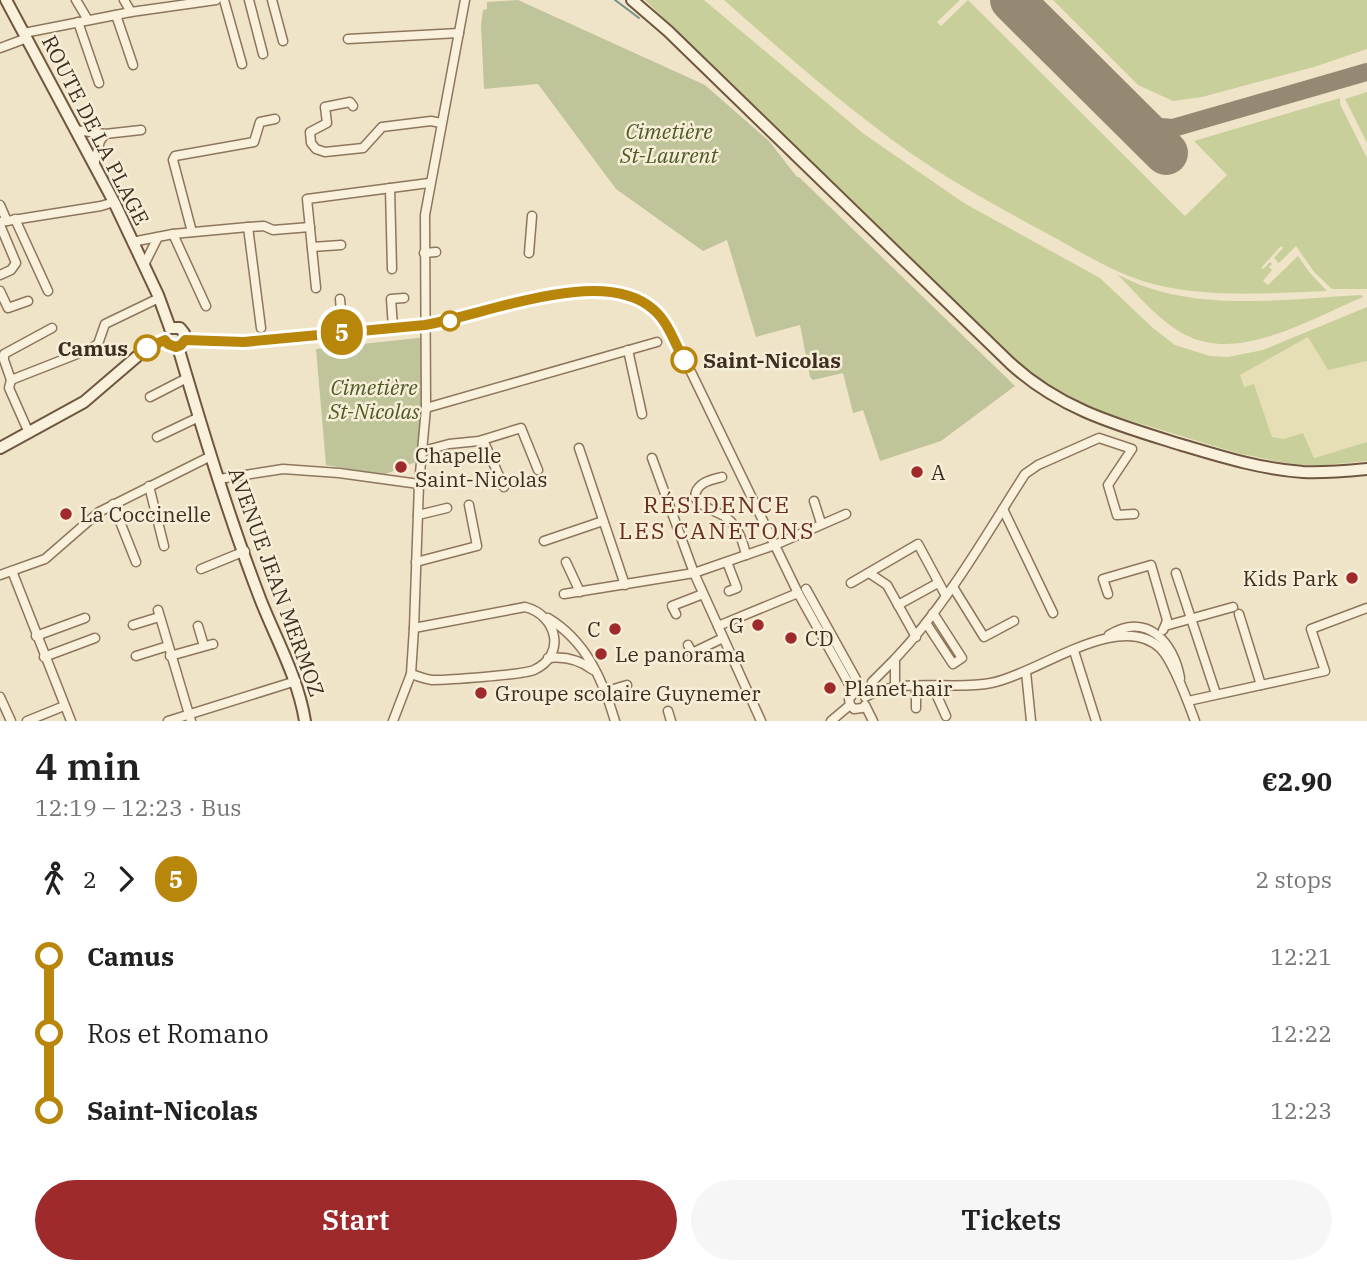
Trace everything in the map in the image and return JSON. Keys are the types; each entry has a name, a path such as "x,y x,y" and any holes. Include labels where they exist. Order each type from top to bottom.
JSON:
{"street":[{"path":"76,0 88,20"},
{"path":"124,0 131,12"},
{"path":"0,48 26,35 78,22 216,0"},
{"path":"225,0 242,64"},
{"path":"249,0 263,54"},
{"path":"272,0 283,41"},
{"path":"393,721 411,674 414,628 410,590 416,562 426,408 425,215 466,0"},
{"path":"632,0 676,39 1010,363 1045,391 1080,411 1225,458 1279,470 1305,472 1367,469"},
{"name":"ROUTE DE LA PLAGE","path":"5,6 26,35 114,202 159,298 170,328"},
{"path":"116,15 133,65"},
{"path":"78,22 99,83"},
{"path":"348,38 459,35"},
{"path":"387,42 459,35"},
{"path":"354,106 350,102 325,107 327,123 310,132 311,143 316,149 325,152 365,147 382,127 431,121 441,123"},
{"path":"192,232 173,160 175,156 254,142 260,122 275,119"},
{"path":"75,130 105,134 141,130"},
{"path":"94,165 100,141 105,134"},
{"path":"316,288 307,199 429,183"},
{"path":"390,188 392,269"},
{"path":"5,222 114,202"},
{"path":"0,205 16,263 11,270 0,275"},
{"path":"529,253 532,216"},
{"path":"5,222 48,292"},
{"name":"ROUTE DE LA PLAGE","path":"132,242 173,234 248,227 264,226 272,230 310,227"},
{"path":"248,227 261,328"},
{"path":"173,234 206,306"},
{"path":"144,265 158,237"},
{"path":"312,247 341,245"},
{"path":"424,253 436,252"},
{"path":"0,575 45,559 99,512 211,456 187,377 182,343 184,333 180,328 170,328 166,332 165,340 170,346 182,343 244,342 425,325 546,296 604,290 642,302 659,314 692,374 775,545 832,635 856,679"},
{"path":"0,291 8,308 28,300"},
{"path":"11,380 90,349 98,344 106,324 159,298"},
{"path":"393,327 386,299 404,298"},
{"path":"340,299 343,332"},
{"path":"29,433 9,388 11,380 4,354 52,328"},
{"path":"0,448 84,402 147,348 165,340"},
{"path":"426,408 657,342"},
{"path":"628,350 642,414"},
{"path":"150,397 187,377"},
{"path":"157,437 199,417"},
{"path":"422,451 481,440 522,428 538,470"},
{"path":"872,682 916,637 953,587 1025,474 1038,465 1100,438 1132,449 1108,485 1117,515 1134,514"},
{"path":"481,440 484,452"},
{"path":"481,440 504,486"},
{"path":"579,448 625,585"},
{"name":"AVENUE JEAN MERMOZ","path":"211,456 261,600 296,681 305,721"},
{"path":"652,458 694,573 761,721"},
{"path":"219,479 283,469 318,475 419,484"},
{"path":"722,477 704,482 696,490 695,498 701,506 731,521 744,545 746,555"},
{"path":"149,486 164,546"},
{"path":"814,501 821,523"},
{"path":"113,504 136,562"},
{"path":"416,562 477,546 469,505"},
{"path":"418,515 447,508"},
{"path":"1003,509 1054,613"},
{"path":"564,594 694,573 775,545 846,514"},
{"path":"544,541 603,521"},
{"path":"851,583 918,544 946,596"},
{"path":"201,569 245,551"},
{"path":"566,562 580,592"},
{"path":"726,562 737,588 729,591"},
{"path":"1108,594 1103,579 1151,565 1167,621 1159,635"},
{"path":"12,571 71,721"},
{"path":"869,573 887,586 916,637"},
{"path":"1176,573 1216,694"},
{"path":"898,605 938,583"},
{"path":"953,587 984,637 1014,621"},
{"path":"718,626 802,591"},
{"path":"802,591 823,640 854,693"},
{"path":"676,614 672,606 703,594"},
{"path":"411,674 431,680 522,672 537,668 553,650 554,633 547,618 533,609 517,607 414,628"},
{"path":"1188,701 1325,671 1311,629 1367,608"},
{"path":"1165,626 1236,611 1261,685"},
{"path":"540,613 569,634 583,649 607,691 615,721"},
{"path":"926,623 953,664 962,658 933,613"},
{"path":"133,625 158,614 190,718"},
{"path":"36,636 85,618"},
{"path":"170,656 208,645 198,626"},
{"path":"850,705 857,709 880,688 895,685 933,687 991,683 1026,672 1104,638 1116,630 1130,627 1159,635 1173,652 1195,721"},
{"path":"823,640 832,635"},
{"path":"1104,638 1130,635 1153,643 1164,653 1182,685"},
{"path":"44,657 95,638"},
{"path":"688,645 692,653 723,638"},
{"path":"136,656 168,646"},
{"path":"1074,651 1096,721"},
{"path":"548,658 577,661 592,668 600,677"},
{"path":"895,659 895,685"},
{"path":"1026,672 1031,721"},
{"path":"168,721 190,718 296,681"},
{"path":"607,691 627,685"},
{"path":"916,686 916,708"},
{"path":"933,687 946,716"},
{"path":"850,705 849,699 859,692 873,721"},
{"path":"0,697 11,721"},
{"path":"864,703 864,721"},
{"path":"831,721 850,705"},
{"path":"27,721 64,706"},
{"path":"668,711 671,721"}],"shaded area":[{"path":"1308,337 1353,364 1367,361 1367,442 1313,458 1284,439 1272,437 1254,385 1244,387 1239,375"}],"green space":[{"name":"Cimetière St-Laurent","path":"518,0 705,85 769,141 797,177 1015,386 941,441 880,461 863,410 853,413 843,373 813,380 810,377 800,325 756,337 727,240 703,251 616,189 538,84 484,89 481,26 483,10 487,9 487,2"},
{"path":"645,0 704,0 864,134 964,203 1100,278 1175,345 1210,356 1228,357 1263,350 1367,307 1367,361 1328,370 1308,337 1240,375 1244,387 1254,384 1272,437 1284,439 1303,433 1314,458 1367,442 1367,461 1315,466 1237,453 1099,411 1054,389 1017,363"},
{"path":"724,0 960,0 937,22 941,26 968,0 1185,216 1227,175 1194,141 1340,98 1340,104 1367,158 1367,289 1332,289 1314,272 1296,246 1279,263 1274,258 1283,248 1281,246 1261,268 1270,262 1272,264 1269,267 1272,270 1263,281 1268,285 1298,256 1327,291 1241,294 1199,292 1157,285 1114,270 976,194 909,152 838,98"},
{"path":"1053,0 1367,0 1367,49 1314,67 1202,97 1173,101 1138,85"},
{"path":"1367,92 1367,143 1345,99"},
{"path":"1117,274 1145,287 1174,295 1205,299 1268,301 1363,297 1278,334 1232,344 1210,343 1190,337 1169,325"},
{"name":"Cimetière St-Nicolas","path":"427,337 421,460 383,475 326,465 316,349"}],"waterway":[{"path":"615,0 639,18"}],"taxiway":[{"path":"1123,110 1148,126 1173,128 1367,72"}],"runway":[{"path":"1012,0 1166,153"}],"bus line":[{"name":"5","path":"147,348 165,340 176,347 185,340 244,342 425,325 546,296 604,290 652,307 659,314 684,360"}],"place":[{"name":"Camus","path":"147,348"},
{"name":"Saint-Nicolas","path":"684,360"},
{"name":"Chapelle Saint-Nicolas","path":"401,467"},
{"name":"A","path":"917,472"},
{"name":"La Coccinelle","path":"66,514"},
{"name":"Kids Park","path":"1352,578"},
{"name":"G","path":"758,625"},
{"name":"C","path":"615,629"},
{"name":"CD","path":"791,638"},
{"name":"Le panorama","path":"601,654"},
{"name":"Planet hair","path":"830,688"},
{"name":"Groupe scolaire Guynemer","path":"481,693"}],"district":[{"name":"RÉSIDENCE LES CANETONS","path":"717,517"}]}
